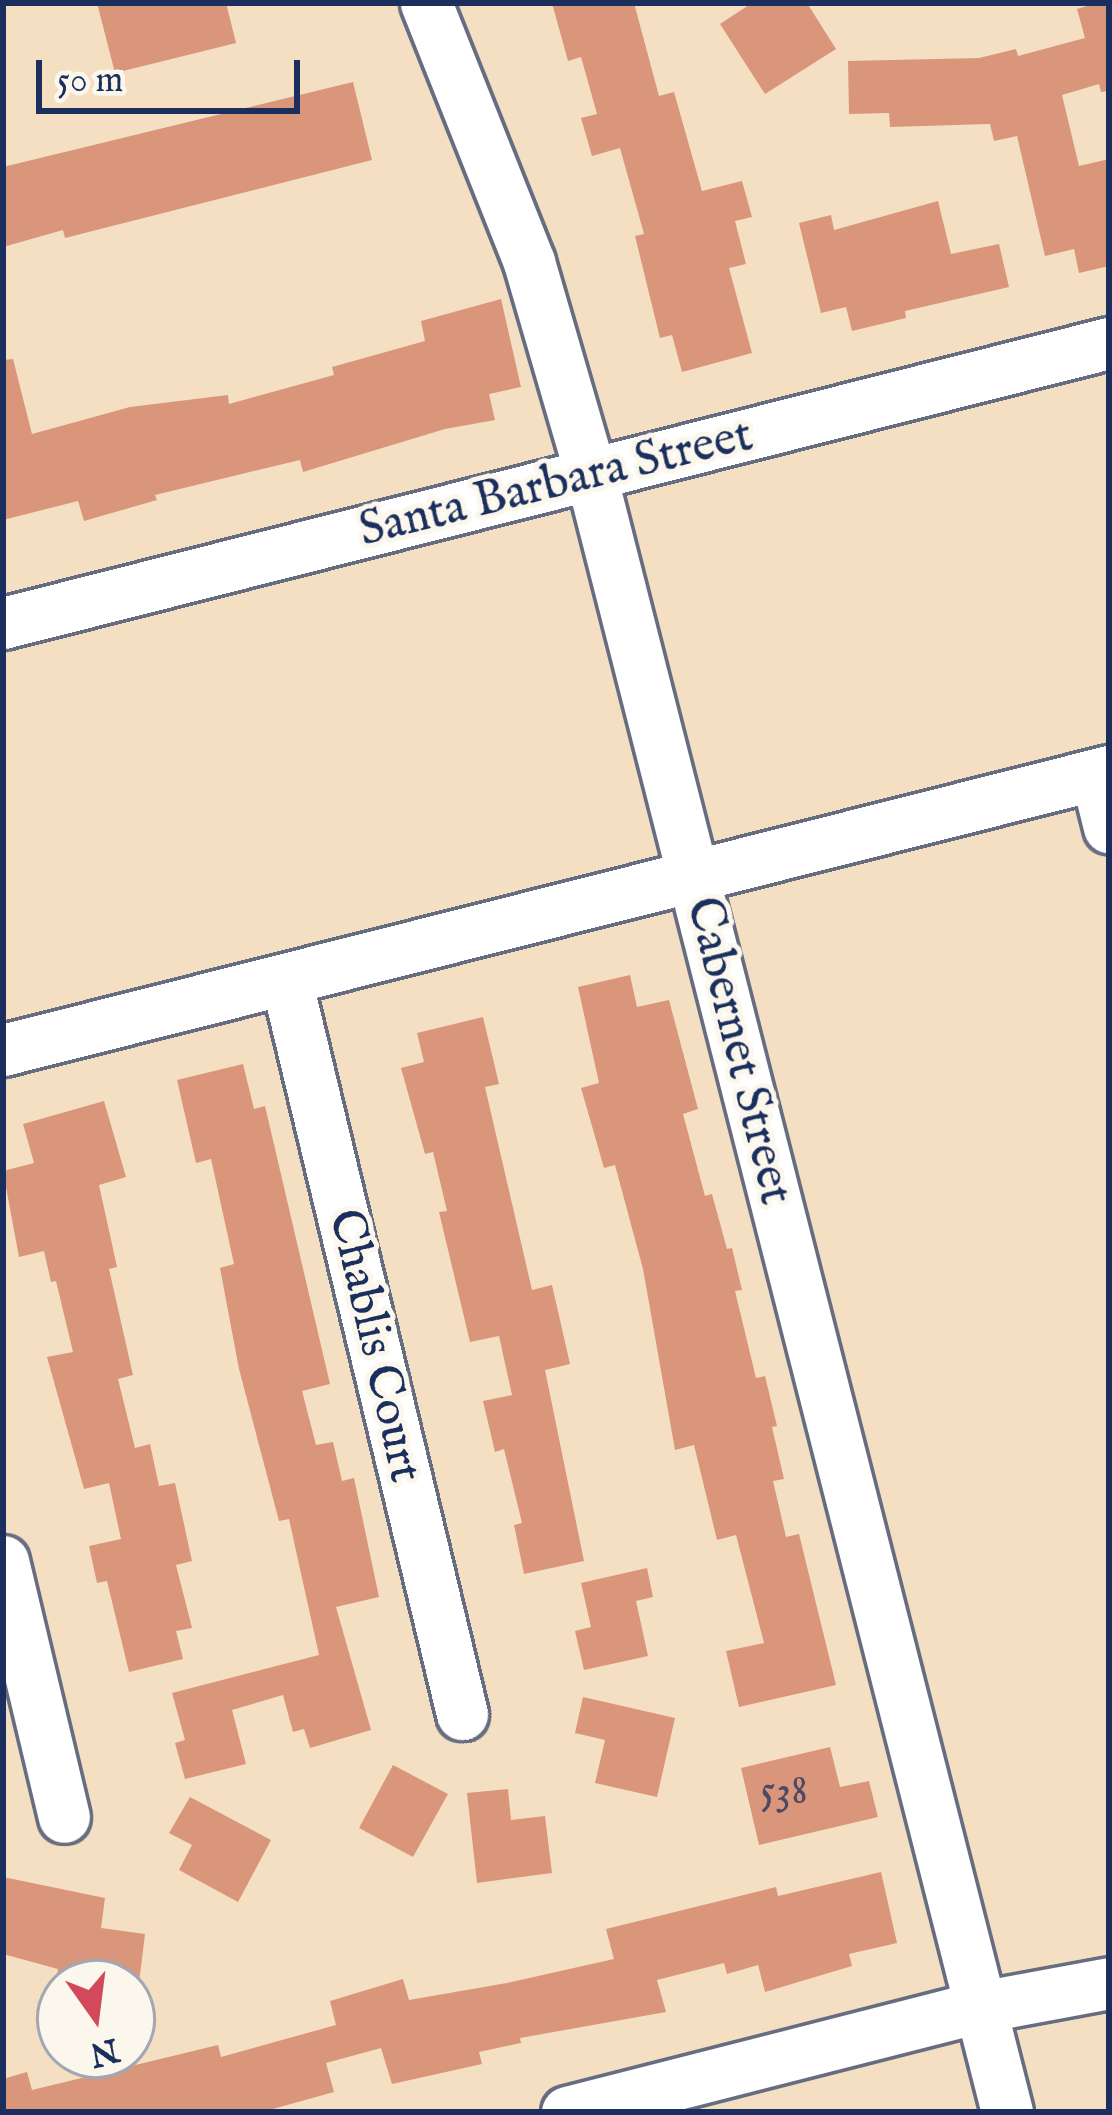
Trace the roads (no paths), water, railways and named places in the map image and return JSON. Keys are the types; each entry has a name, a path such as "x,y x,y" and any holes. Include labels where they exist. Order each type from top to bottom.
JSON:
{"street":[{"name":"Cabernet Street","path":"426,3 529,262 591,475 1006,2112"},
{"name":"Santa Barbara Street","path":"3,623 1109,344"},
{"path":"3,1050 1102,773 1109,827"},
{"name":"Chablis Court","path":"305,974 462,1714"},
{"path":"3,1562 64,1817"},
{"path":"567,2112 980,2007 1109,1984"}]}
